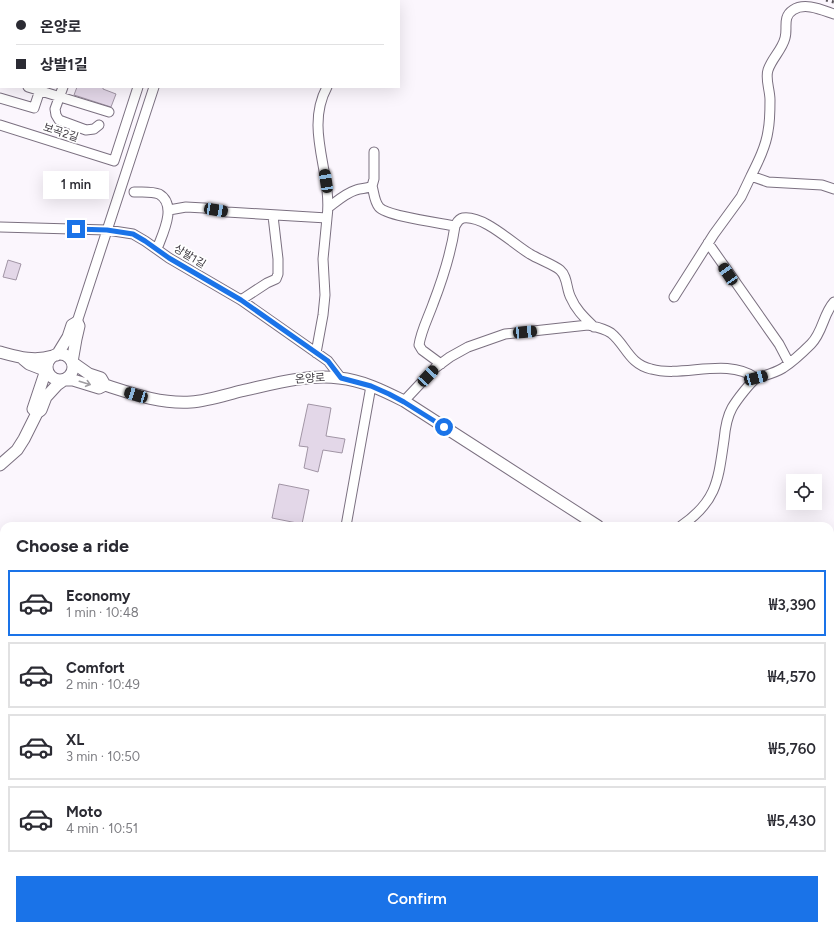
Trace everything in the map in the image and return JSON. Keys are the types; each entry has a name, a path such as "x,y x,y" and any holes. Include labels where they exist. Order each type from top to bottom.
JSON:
{"main road":[{"path":"0,465 17,450 24,439 36,413 41,410 50,391 68,378 73,370 72,362 76,338 80,326 77,322 72,325 68,337 55,356 48,363 47,371 33,408 36,413"},
{"path":"0,352 23,359 46,359 55,356 65,356 89,374 101,378 105,386 99,388 73,380 55,380 47,371 29,364 23,359"},
{"path":"23,359 26,367 37,379 40,389"},
{"name":"온양로","path":"105,386 155,400 191,402 303,378 323,376 341,378 371,386 404,402 591,522"}],"street":[{"path":"674,297 708,244 741,197 759,160 768,131 770,99 766,79 768,70 773,60 782,48 786,36 785,25 787,17 792,10 798,7 806,6 834,14"},
{"path":"32,88 109,112"},
{"path":"63,88 55,109 59,120 86,130 94,129 99,125"},
{"name":"보곡2길","path":"0,125 114,161 138,88"},
{"path":"77,322 154,88"},
{"path":"316,353 324,302 323,259 329,207 318,126 318,112 327,88"},
{"path":"0,98 34,108 40,90"},
{"path":"374,152 374,179 372,186 377,205 382,210 455,226"},
{"path":"752,176 768,182 822,185 834,189"},
{"path":"329,207 356,190 372,186"},
{"path":"134,192 159,194 165,200 169,210 168,221 157,249"},
{"path":"169,210 186,207 274,216 327,218"},
{"path":"241,300 267,283 276,279 278,274 274,216"},
{"path":"441,364 422,350 419,345 422,332 446,269 452,248 455,226 458,220 463,218 483,223 506,236 531,255 560,270 565,277 570,296 575,306 594,327"},
{"name":"상발1길","path":"0,227 107,230 133,234 169,258 241,300 328,361 341,378"},
{"path":"708,244 779,344 789,363"},
{"path":"686,522 705,505 716,484 728,416 732,407 756,378 771,374 784,367 812,343 820,331 828,308 834,302"},
{"path":"404,402 435,368 450,357 468,347 505,334 588,325 601,328 612,334 629,356 640,365 652,369 728,369 749,374 756,378"},
{"path":"347,522 371,386"}],"building":[{"path":"77,88 103,88 116,94 111,107 74,95"},
{"path":"8,260 21,264 16,280 3,277"},
{"path":"308,404 331,408 326,436 345,439 342,453 323,450 318,472 304,468 308,447 299,446"},
{"path":"279,484 309,490 302,522 292,522 272,518"}],"railway":[{"path":"826,0 834,2"}],"route":[{"path":"76,229 120,231 133,234 169,258 241,300 328,361 341,378 371,386 389,394 444,427"}]}
